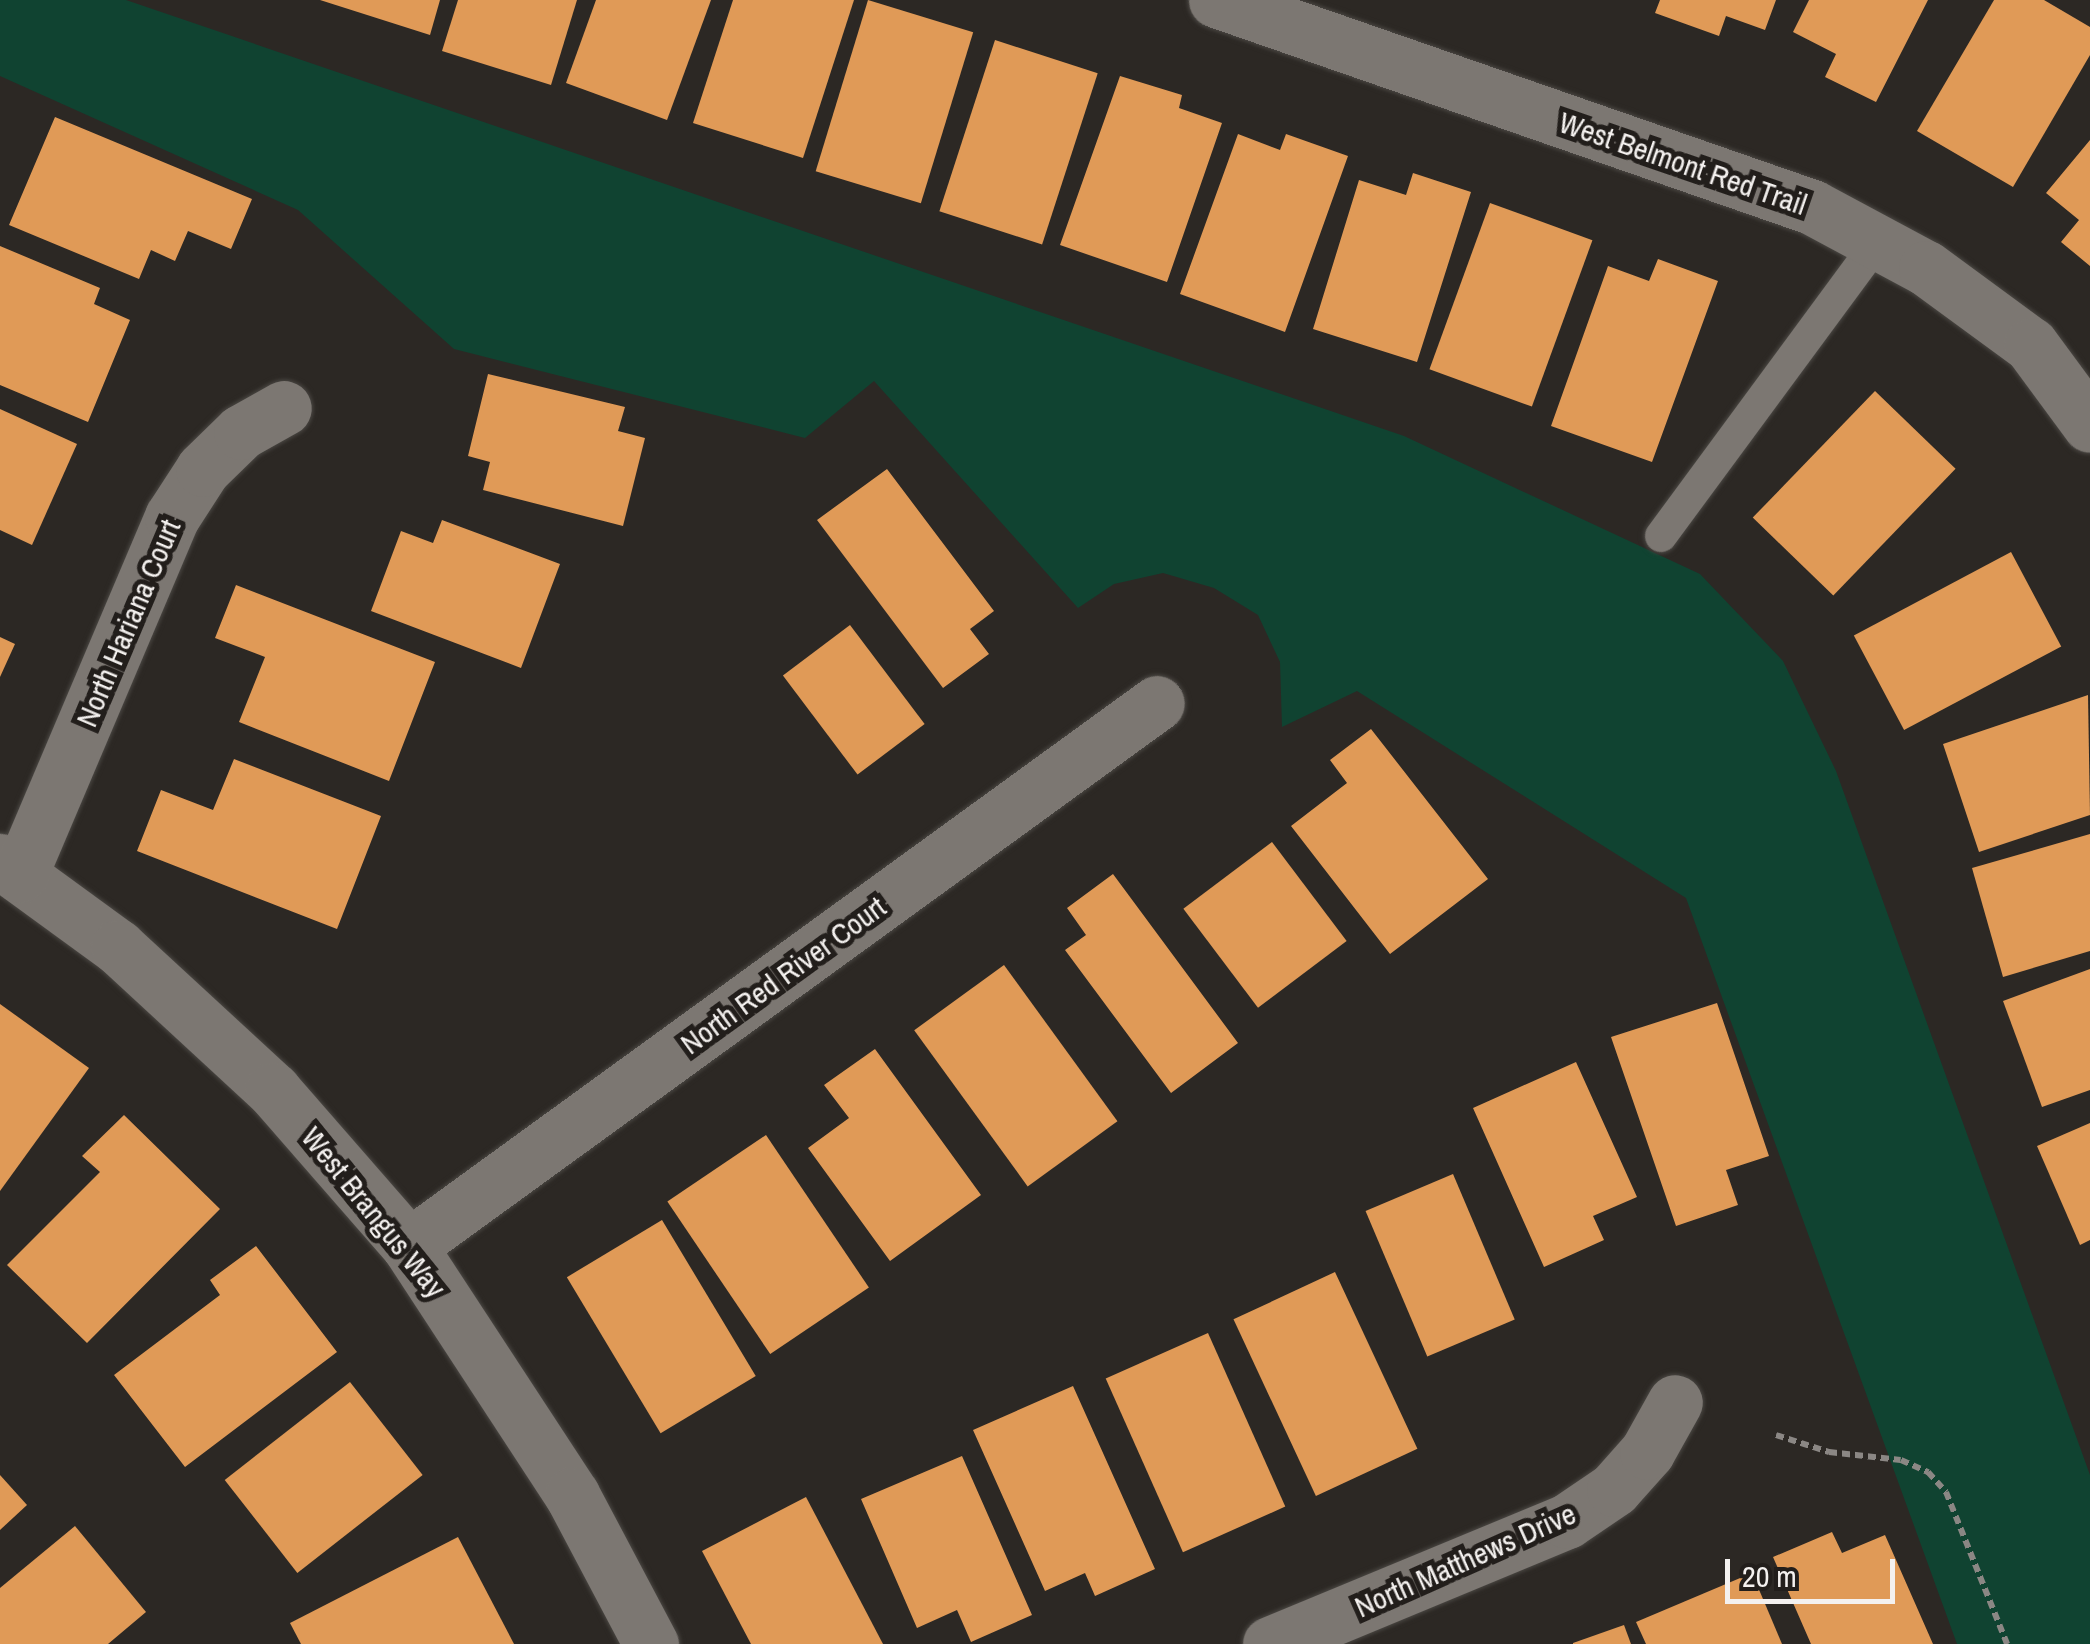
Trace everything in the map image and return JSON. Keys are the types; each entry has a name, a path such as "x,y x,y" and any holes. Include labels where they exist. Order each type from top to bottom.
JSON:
{"street":[{"name":"West Belmont Red Trail","path":"1216,0 1812,206 1926,268 2031,345 2090,424"},
{"name":"North Hariana Court","path":"10,868 172,516 202,469 242,432 284,408"},
{"name":"North Red River Court","path":"409,1246 1156,703"},
{"name":"West Brangus Way","path":"10,868 118,948 273,1090 409,1246 572,1495 651,1644"},
{"name":"North Matthews Drive","path":"1270,1644 1567,1521 1614,1488 1647,1452 1676,1402"}],"lane":[{"path":"1661,536 1878,242"}],"path":[{"path":"1776,1435 1830,1452 1901,1460 1928,1472 1946,1492 2007,1644"}],"green space":[{"path":"0,0 126,0 1404,436 1700,574 1783,661 1836,771 2090,1475 2090,1644 1957,1644 1686,898 1357,691 1282,727 1280,662 1258,615 1214,588 1163,573 1114,584 1078,608 874,381 805,438 454,349 298,210 0,76"}],"building":[{"path":"320,0 440,0 430,35"},
{"path":"458,0 577,0 551,85 442,51"},
{"path":"596,0 711,0 667,120 566,83"},
{"path":"733,0 854,0 803,158 693,123"},
{"path":"868,0 973,32 921,203 816,171"},
{"path":"1660,0 1776,0 1765,30 1726,16 1719,36 1655,13"},
{"path":"1809,0 1928,0 1876,102 1825,77 1836,54 1793,32"},
{"path":"1994,0 2044,0 2090,27 2090,55 2013,187 1917,131"},
{"path":"995,40 1098,73 1042,245 939,211"},
{"path":"1120,76 1182,95 1179,108 1222,123 1167,282 1060,245"},
{"path":"55,117 252,199 231,249 188,231 175,261 151,250 139,279 9,225"},
{"path":"1238,134 1280,150 1286,134 1348,156 1285,332 1180,294"},
{"path":"2090,140 2090,266 2061,242 2079,220 2046,193"},
{"path":"1413,173 1471,192 1417,362 1313,329 1359,180 1406,195"},
{"path":"1490,203 1592,240 1532,407 1429,369"},
{"path":"0,246 100,288 94,304 130,320 88,422 0,385"},
{"path":"1658,259 1718,281 1652,462 1551,426 1608,266 1649,281"},
{"path":"488,374 625,407 618,431 645,438 623,526 483,490 490,462 468,456"},
{"path":"1875,391 1956,469 1833,595 1753,518"},
{"path":"0,409 77,444 32,545 0,530"},
{"path":"887,469 994,611 970,629 989,654 943,688 817,520"},
{"path":"442,520 560,564 521,668 371,611 401,531 433,543"},
{"path":"2011,552 2061,646 1904,730 1854,636"},
{"path":"236,585 435,662 389,781 239,722 265,657 215,638"},
{"path":"850,625 925,724 858,775 783,676"},
{"path":"0,637 15,644 0,677"},
{"path":"2088,695 2090,815 1979,852 1943,744"},
{"path":"1371,729 1488,879 1390,954 1291,826 1347,783 1330,760"},
{"path":"234,759 381,816 337,929 137,851 161,790 213,810"},
{"path":"2090,834 2090,951 2003,977 1972,868"},
{"path":"1272,842 1347,941 1258,1008 1183,909"},
{"path":"1113,874 1238,1043 1171,1093 1065,950 1086,935 1067,908"},
{"path":"1004,965 1117,1121 1028,1186 914,1030"},
{"path":"2090,969 2090,1090 2042,1107 2003,1001"},
{"path":"1717,1003 1769,1156 1726,1170 1738,1205 1676,1226 1611,1037"},
{"path":"0,1004 89,1068 0,1191"},
{"path":"875,1049 981,1195 890,1261 808,1148 849,1118 824,1085"},
{"path":"1576,1062 1637,1197 1593,1216 1604,1240 1544,1267 1473,1108"},
{"path":"124,1115 220,1209 87,1343 7,1265 100,1172 82,1156"},
{"path":"2090,1123 2090,1240 2080,1245 2037,1146"},
{"path":"766,1135 869,1288 770,1354 667,1202"},
{"path":"1453,1174 1515,1319 1427,1357 1366,1211"},
{"path":"662,1220 756,1376 661,1433 567,1277"},
{"path":"256,1246 337,1352 185,1467 114,1375 220,1295 210,1280"},
{"path":"1335,1272 1417,1449 1316,1496 1233,1319"},
{"path":"1208,1333 1285,1507 1183,1552 1106,1379"},
{"path":"350,1382 423,1475 297,1573 225,1480"},
{"path":"1073,1386 1155,1569 1095,1596 1085,1573 1045,1591 973,1430"},
{"path":"962,1456 1032,1615 971,1642 957,1610 917,1628 861,1499"},
{"path":"0,1475 27,1505 0,1530"},
{"path":"806,1497 883,1644 751,1644 702,1551"},
{"path":"75,1526 146,1612 108,1644 0,1644 0,1588"},
{"path":"1832,1532 1842,1553 1885,1535 1933,1644 1811,1644 1773,1557"},
{"path":"458,1537 514,1644 301,1644 290,1623"},
{"path":"1752,1573 1782,1644 1646,1644 1636,1622"},
{"path":"1624,1625 1631,1644 1573,1644 1573,1643"}]}
